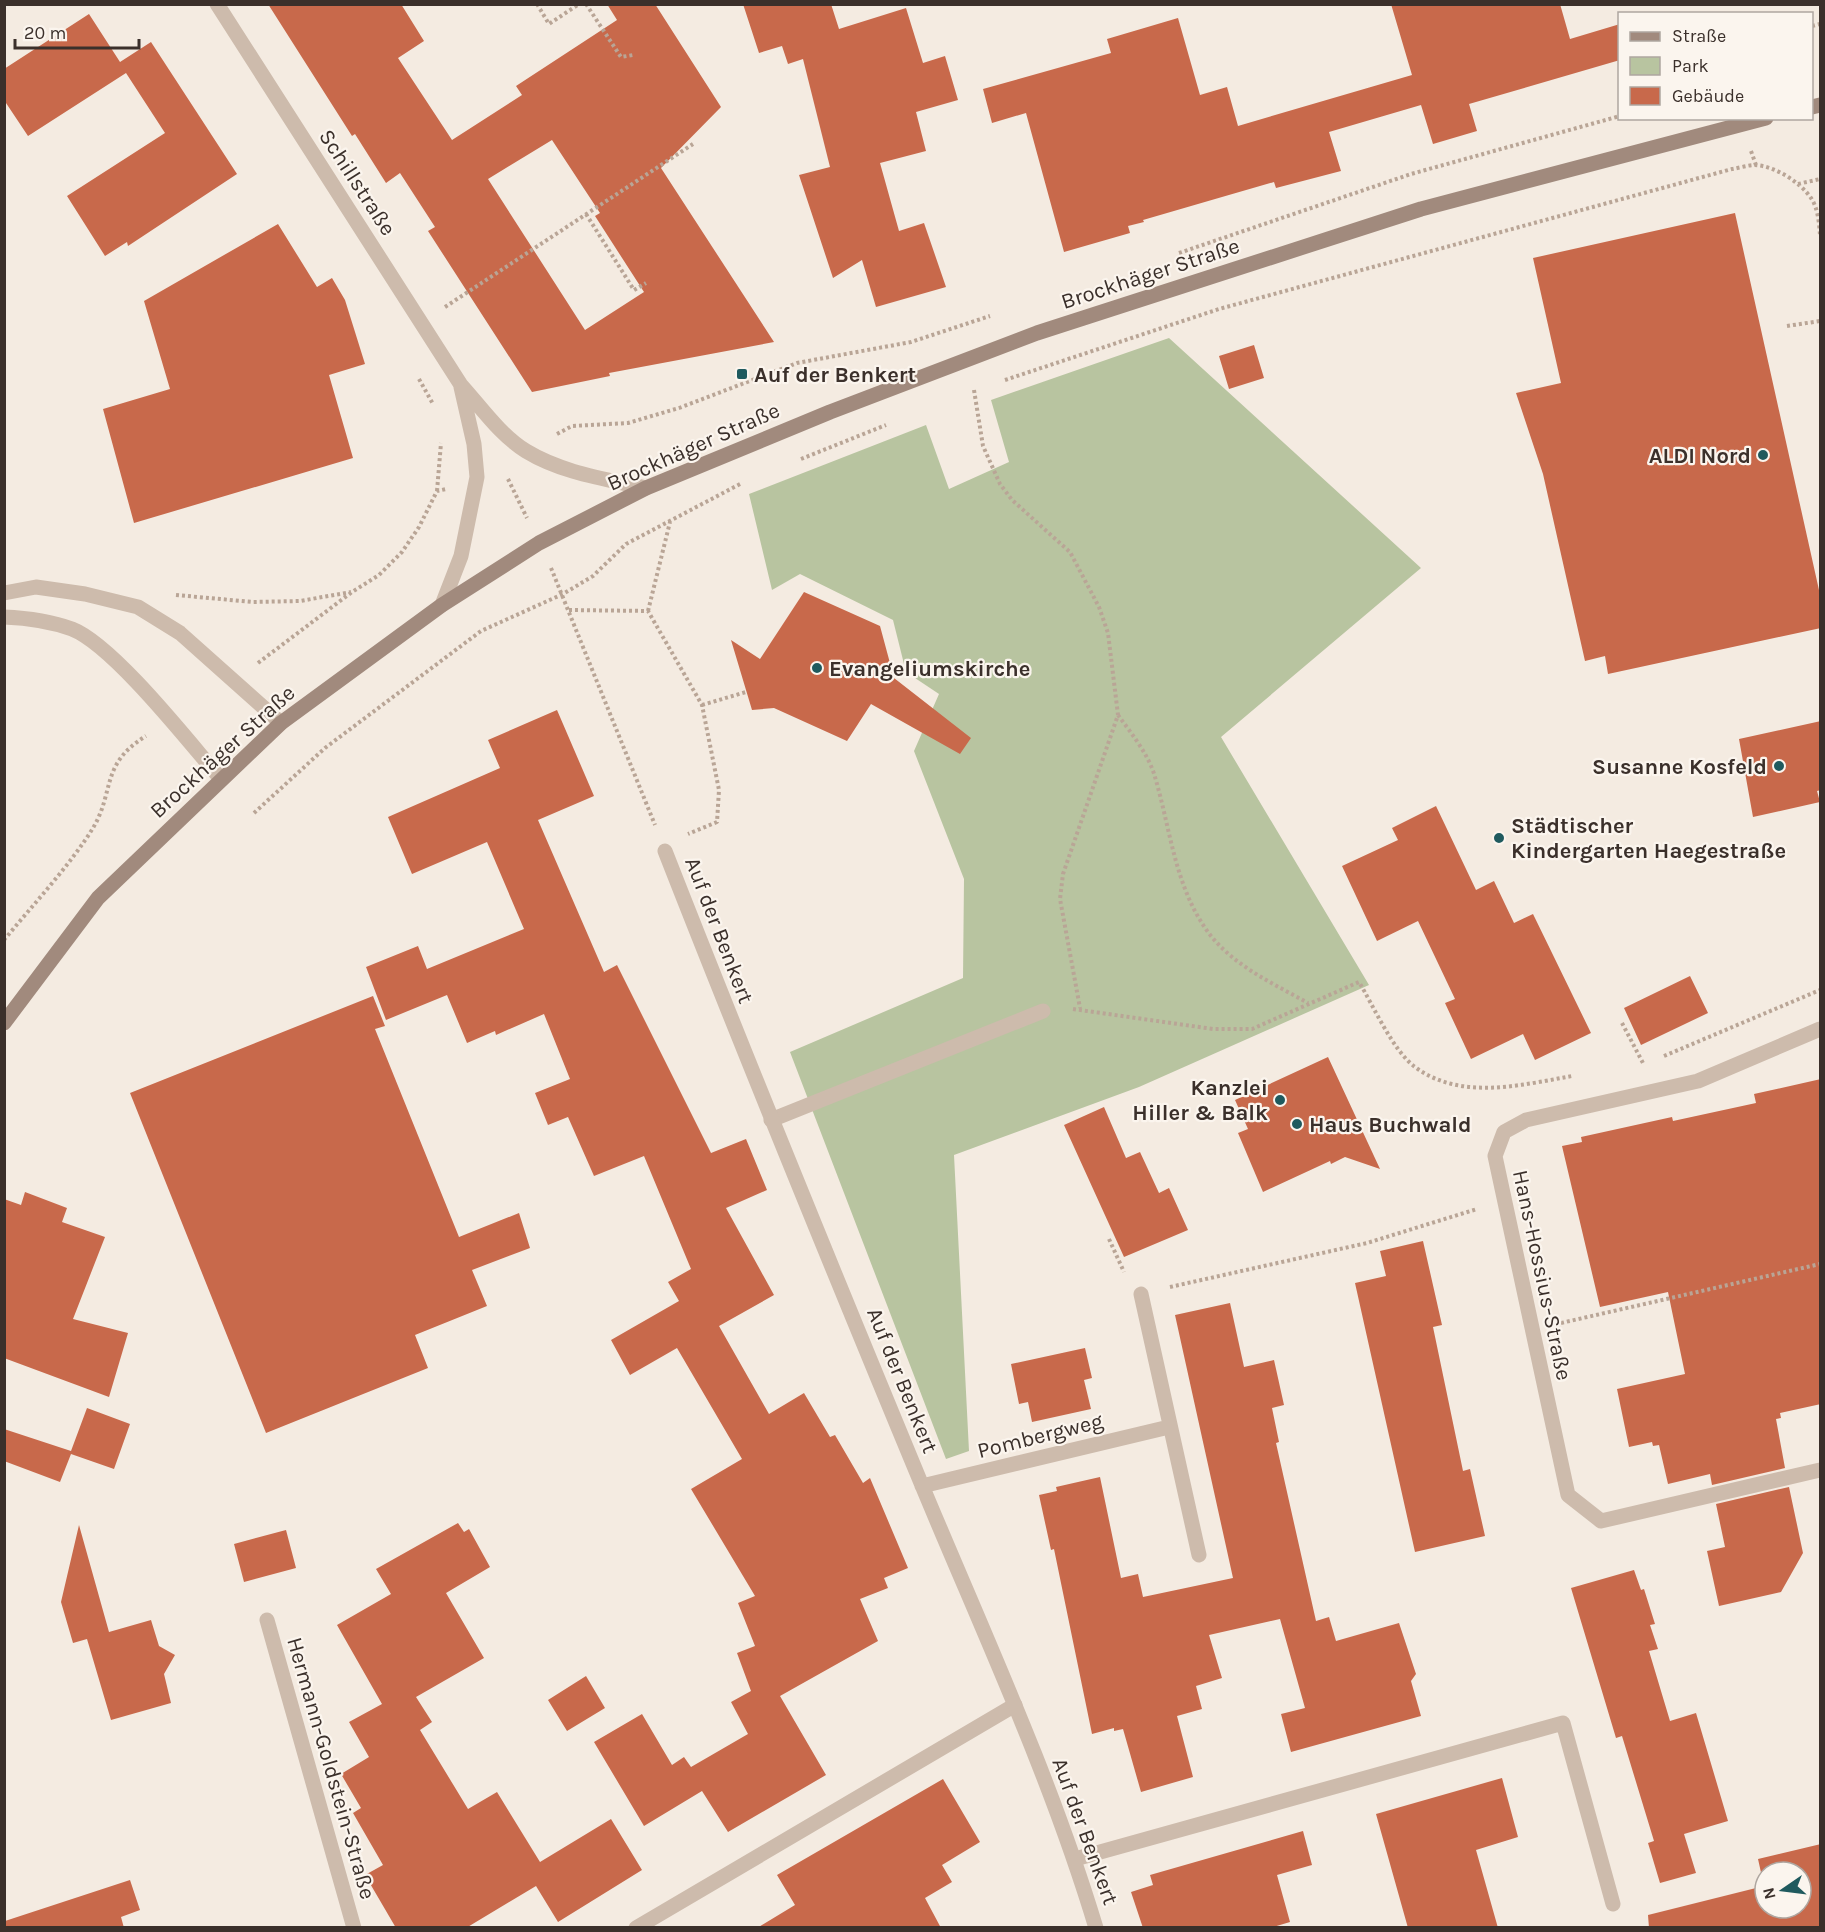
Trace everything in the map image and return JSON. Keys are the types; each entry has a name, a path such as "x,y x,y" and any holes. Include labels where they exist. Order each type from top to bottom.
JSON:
{"main road":[{"name":"Brockhäger Straße","path":"4,1023 98,898 220,778 281,723 442,605 539,543 646,488 819,416 1047,330 1421,209 1758,120"}],"street":[{"name":"Schillstraße","path":"217,4 461,385 495,424 526,451 564,469 646,488"},
{"name":"Schillstraße","path":"442,605 461,556 477,477 474,444 461,385"},
{"path":"4,593 36,587 85,594 138,607 180,633 281,723"},
{"path":"4,617 30,618 74,630 109,655 220,778"},
{"name":"Auf der Benkert","path":"664,848 771,1120 1015,1705 1075,1858 1096,1928"},
{"path":"771,1120 1043,1011"},
{"name":"Hans-Hossius-Straße","path":"1821,1029 1698,1082 1526,1120 1504,1132 1495,1156 1503,1202 1568,1495 1601,1521 1821,1470"},
{"path":"1141,1294 1199,1555"},
{"name":"Pombergweg","path":"922,1486 1169,1427"},
{"name":"Hermann-Goldstein-Straße","path":"267,1620 354,1928"},
{"path":"636,1928 1015,1705"},
{"path":"1075,1858 1563,1723 1612,1904"}],"path":[{"path":"537,4 549,24 579,4"},
{"path":"586,4 621,57 633,55"},
{"path":"1173,255 1411,174 1618,117"},
{"path":"421,323 693,144"},
{"path":"1753,158 1756,165"},
{"path":"996,383 1219,309 1732,169 1756,165 1782,173 1798,184 1812,198 1818,214 1821,235"},
{"path":"1798,184 1821,179"},
{"path":"586,214 634,290 646,283"},
{"path":"554,435 572,426 628,423 679,408 797,363 911,342 997,314"},
{"path":"1787,326 1821,321"},
{"path":"416,374 436,409"},
{"path":"963,395 985,387"},
{"path":"974,390 983,446 1000,484 1012,500 1070,552 1099,607 1108,633 1118,715 1063,874 1060,899 1080,1008"},
{"path":"790,464 887,425"},
{"path":"255,665 352,592 379,575 402,552 419,527 437,491 442,435"},
{"path":"506,475 527,518"},
{"path":"254,813 325,748 473,637 516,614 563,594 593,576 626,544 746,481"},
{"path":"437,491 448,488"},
{"path":"552,572 563,594 664,848 717,822 719,790 702,705 648,611 671,520"},
{"path":"170,594 253,602 300,600 352,592"},
{"path":"569,610 648,611"},
{"path":"702,705 746,692"},
{"path":"1118,715 1134,736 1155,775 1168,834 1189,902 1212,936 1248,970 1309,1004"},
{"path":"4,940 93,828 103,805 108,781 118,761 137,742 154,732"},
{"path":"1043,1011 1080,1008 1213,1029 1252,1029 1359,982 1397,1045 1414,1066 1443,1081 1493,1090 1574,1076"},
{"path":"1632,1066 1644,1064 1821,990"},
{"path":"1622,1023 1644,1064 1649,1092"},
{"path":"1141,1294 1367,1243 1503,1202"},
{"path":"1583,1318 1821,1264"}],"green space":[{"path":"1169,338 1421,568 1221,737 1369,985 1139,1087 954,1155 969,1451 946,1459 790,1052 963,978 964,879 914,751 939,694 906,672 893,620 800,574 772,590 749,494 926,425 949,489 1009,462 991,400"}],"building":[{"path":"268,4 401,4 424,41 398,58 452,140 522,95 516,86 617,20 607,4 655,4 721,107 661,168 774,342 609,373 610,376 532,392 428,231 435,227 400,173 386,183 355,134 352,136","holes":["552,140 600,213 595,216 644,292 585,330 488,179"]},
{"path":"743,4 831,4 839,29 906,8 923,63 945,56 958,100 916,112 926,151 880,163 899,231 924,223 946,287 876,307 862,260 833,278 799,175 830,167 803,59 788,64 782,46 759,53"},
{"path":"1391,4 1560,4 1570,39 1618,25 1618,61 1469,104 1477,131 1433,144 1421,105 1329,132 1341,171 1276,188 1274,182 1143,220 1144,222 1128,226 1130,233 1064,252 1026,113 992,123 983,89 1111,53 1107,39 1178,18 1200,95 1227,87 1238,126 1412,75"},
{"path":"89,14 120,62 151,42 237,174 128,246 127,242 105,256 67,196 165,133 126,73 28,136 4,100 4,69"},
{"path":"1735,213 1821,599 1821,628 1608,674 1605,656 1585,661 1543,474 1516,393 1561,383 1533,258"},
{"path":"278,224 317,287 332,278 345,300 365,364 329,375 353,458 134,523 103,409 170,389 144,301"},
{"path":"1254,345 1264,378 1229,389 1219,356"},
{"name":"Evangeliumskirche","path":"804,592 880,626 894,678 971,738 960,754 871,704 847,741 774,708 752,710 731,640 760,659"},
{"path":"557,710 594,796 538,820 604,972 617,965 711,1153 746,1139 767,1190 726,1208 774,1295 719,1326 769,1414 804,1393 830,1437 835,1435 863,1483 870,1478 908,1568 884,1578 888,1588 860,1599 878,1641 780,1696 826,1775 728,1832 702,1791 644,1826 594,1742 642,1714 672,1765 684,1757 691,1767 748,1734 731,1702 751,1691 737,1653 755,1646 738,1603 755,1596 691,1489 742,1459 677,1348 630,1375 611,1340 679,1301 668,1282 691,1269 644,1156 594,1176 568,1117 548,1125 535,1093 570,1079 544,1014 496,1035 495,1031 467,1043 447,995 386,1020 366,967 418,946 427,969 524,929 487,842 412,874 388,817 500,768 488,740"},
{"name":"Susanne Kosfeld","path":"1821,721 1821,790 1817,791 1820,802 1753,817 1739,739"},
{"path":"1436,806 1476,890 1494,881 1514,923 1533,914 1591,1033 1535,1060 1523,1034 1471,1059 1445,1003 1455,999 1418,921 1377,941 1342,866 1398,840 1392,828"},
{"path":"1690,976 1708,1013 1641,1045 1624,1008"},
{"path":"373,996 385,1026 375,1029 459,1237 519,1213 530,1248 472,1270 487,1306 415,1335 428,1368 266,1433 130,1093"},
{"name":"Haus Buchwald","path":"1328,1057 1380,1169 1345,1157 1331,1164 1330,1161 1263,1192 1238,1133 1248,1129 1235,1100"},
{"path":"1821,1079 1821,1404 1780,1413 1781,1418 1776,1419 1785,1468 1712,1485 1710,1474 1668,1484 1659,1445 1653,1446 1652,1442 1629,1447 1617,1389 1685,1374 1668,1292 1600,1307 1562,1146 1582,1142 1581,1137 1672,1117 1673,1121 1756,1103 1754,1094"},
{"path":"1104,1107 1126,1158 1140,1152 1159,1193 1169,1188 1188,1230 1124,1257 1064,1125"},
{"path":"25,1192 67,1208 62,1222 105,1237 73,1319 128,1333 109,1397 4,1358 4,1199 21,1205"},
{"path":"1423,1241 1442,1325 1433,1327 1463,1471 1470,1469 1485,1536 1415,1552 1355,1283 1386,1276 1380,1251"},
{"path":"1230,1303 1244,1367 1274,1360 1284,1405 1272,1408 1279,1442 1276,1443 1316,1621 1329,1617 1336,1641 1399,1623 1416,1674 1411,1681 1421,1716 1291,1752 1281,1714 1305,1708 1280,1619 1209,1635 1222,1678 1196,1686 1202,1709 1177,1716 1193,1777 1141,1792 1123,1729 1114,1731 1114,1728 1092,1734 1054,1549 1051,1550 1039,1495 1057,1491 1056,1487 1100,1477 1121,1578 1138,1574 1143,1597 1233,1578 1175,1315"},
{"path":"1085,1348 1092,1378 1084,1380 1091,1409 1032,1422 1028,1402 1019,1404 1011,1364"},
{"path":"87,1408 130,1424 114,1469 71,1454 60,1482 4,1461 4,1429 71,1451"},
{"path":"1789,1487 1803,1553 1781,1592 1719,1606 1707,1551 1725,1547 1716,1504"},
{"path":"458,1523 464,1532 469,1529 490,1567 446,1593 484,1658 416,1697 432,1722 420,1730 468,1809 497,1792 540,1862 611,1819 642,1870 558,1922 536,1886 466,1928 396,1928 365,1875 383,1865 353,1813 361,1808 341,1774 369,1757 349,1722 382,1704 337,1625 391,1594 376,1569"},
{"path":"79,1525 109,1632 151,1620 159,1646 175,1655 164,1674 171,1703 111,1720 87,1639 73,1643 61,1602"},
{"path":"286,1530 296,1568 244,1582 234,1544"},
{"path":"1634,1570 1641,1590 1644,1589 1655,1624 1650,1625 1658,1649 1649,1651 1670,1721 1696,1713 1728,1821 1684,1834 1696,1873 1660,1883 1648,1843 1654,1841 1622,1736 1616,1738 1571,1588"},
{"path":"586,1676 605,1708 567,1731 548,1700"},
{"path":"1502,1778 1518,1837 1476,1850 1498,1928 1408,1928 1376,1814"},
{"path":"943,1779 980,1842 942,1865 952,1882 925,1898 941,1928 757,1928 795,1905 777,1875"},
{"path":"1303,1831 1312,1865 1277,1875 1290,1922 1270,1928 1143,1928 1131,1892 1153,1885 1150,1875"},
{"path":"1821,1844 1821,1928 1649,1928 1648,1915 1753,1889 1753,1920 1813,1920 1813,1860 1758,1860"},
{"path":"130,1880 140,1910 121,1917 124,1928 6,1928 5,1921"}],"place":[{"name":"Auf der Benkert","path":"742,374"},
{"name":"ALDI Nord","path":"1763,455"},
{"name":"Evangeliumskirche","path":"817,668"},
{"name":"Susanne Kosfeld","path":"1779,766"},
{"name":"Städtischer Kindergarten Haegestraße","path":"1499,838"},
{"name":"Kanzlei Hiller & Balk","path":"1280,1100"},
{"name":"Haus Buchwald","path":"1297,1124"}]}
